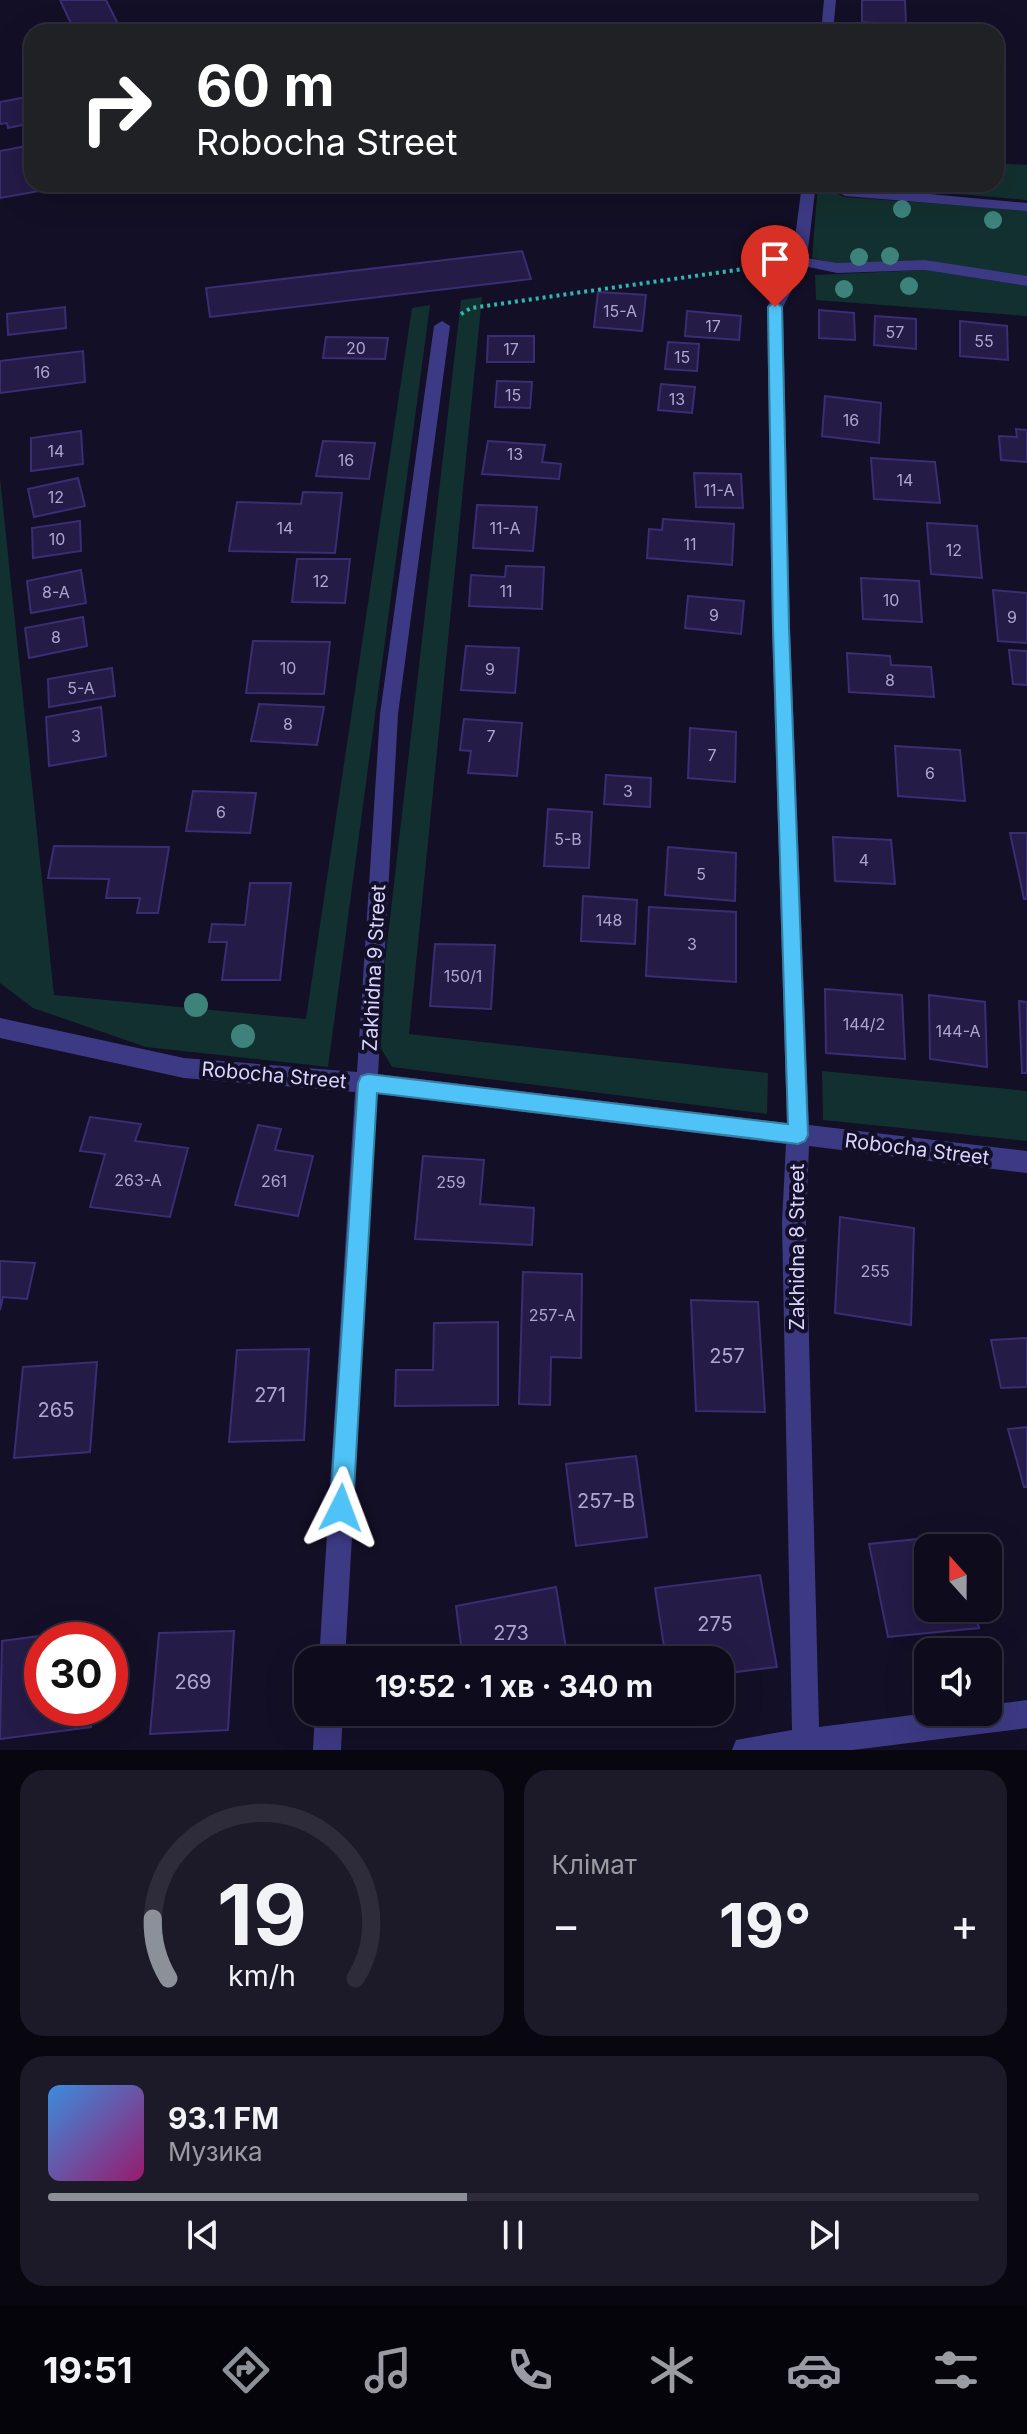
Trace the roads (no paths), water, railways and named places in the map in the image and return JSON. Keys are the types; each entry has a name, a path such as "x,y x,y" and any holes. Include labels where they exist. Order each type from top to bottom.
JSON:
{"street":[{"path":"828,24 830,0"},
{"name":"Zakhidna 8 Street","path":"806,1741 794,1222 798,1135 781,628 775,307 799,261 808,192"},
{"path":"845,192 1027,207"},
{"path":"799,261 837,268 925,265 1027,281"},
{"name":"Zakhidna 9 Street","path":"333,1646 389,714 442,326"},
{"name":"Robocha Street","path":"0,1028 184,1068 368,1083 1027,1162"},
{"path":"746,1750 1027,1714"},
{"path":"327,1750 328,1726"}]}
